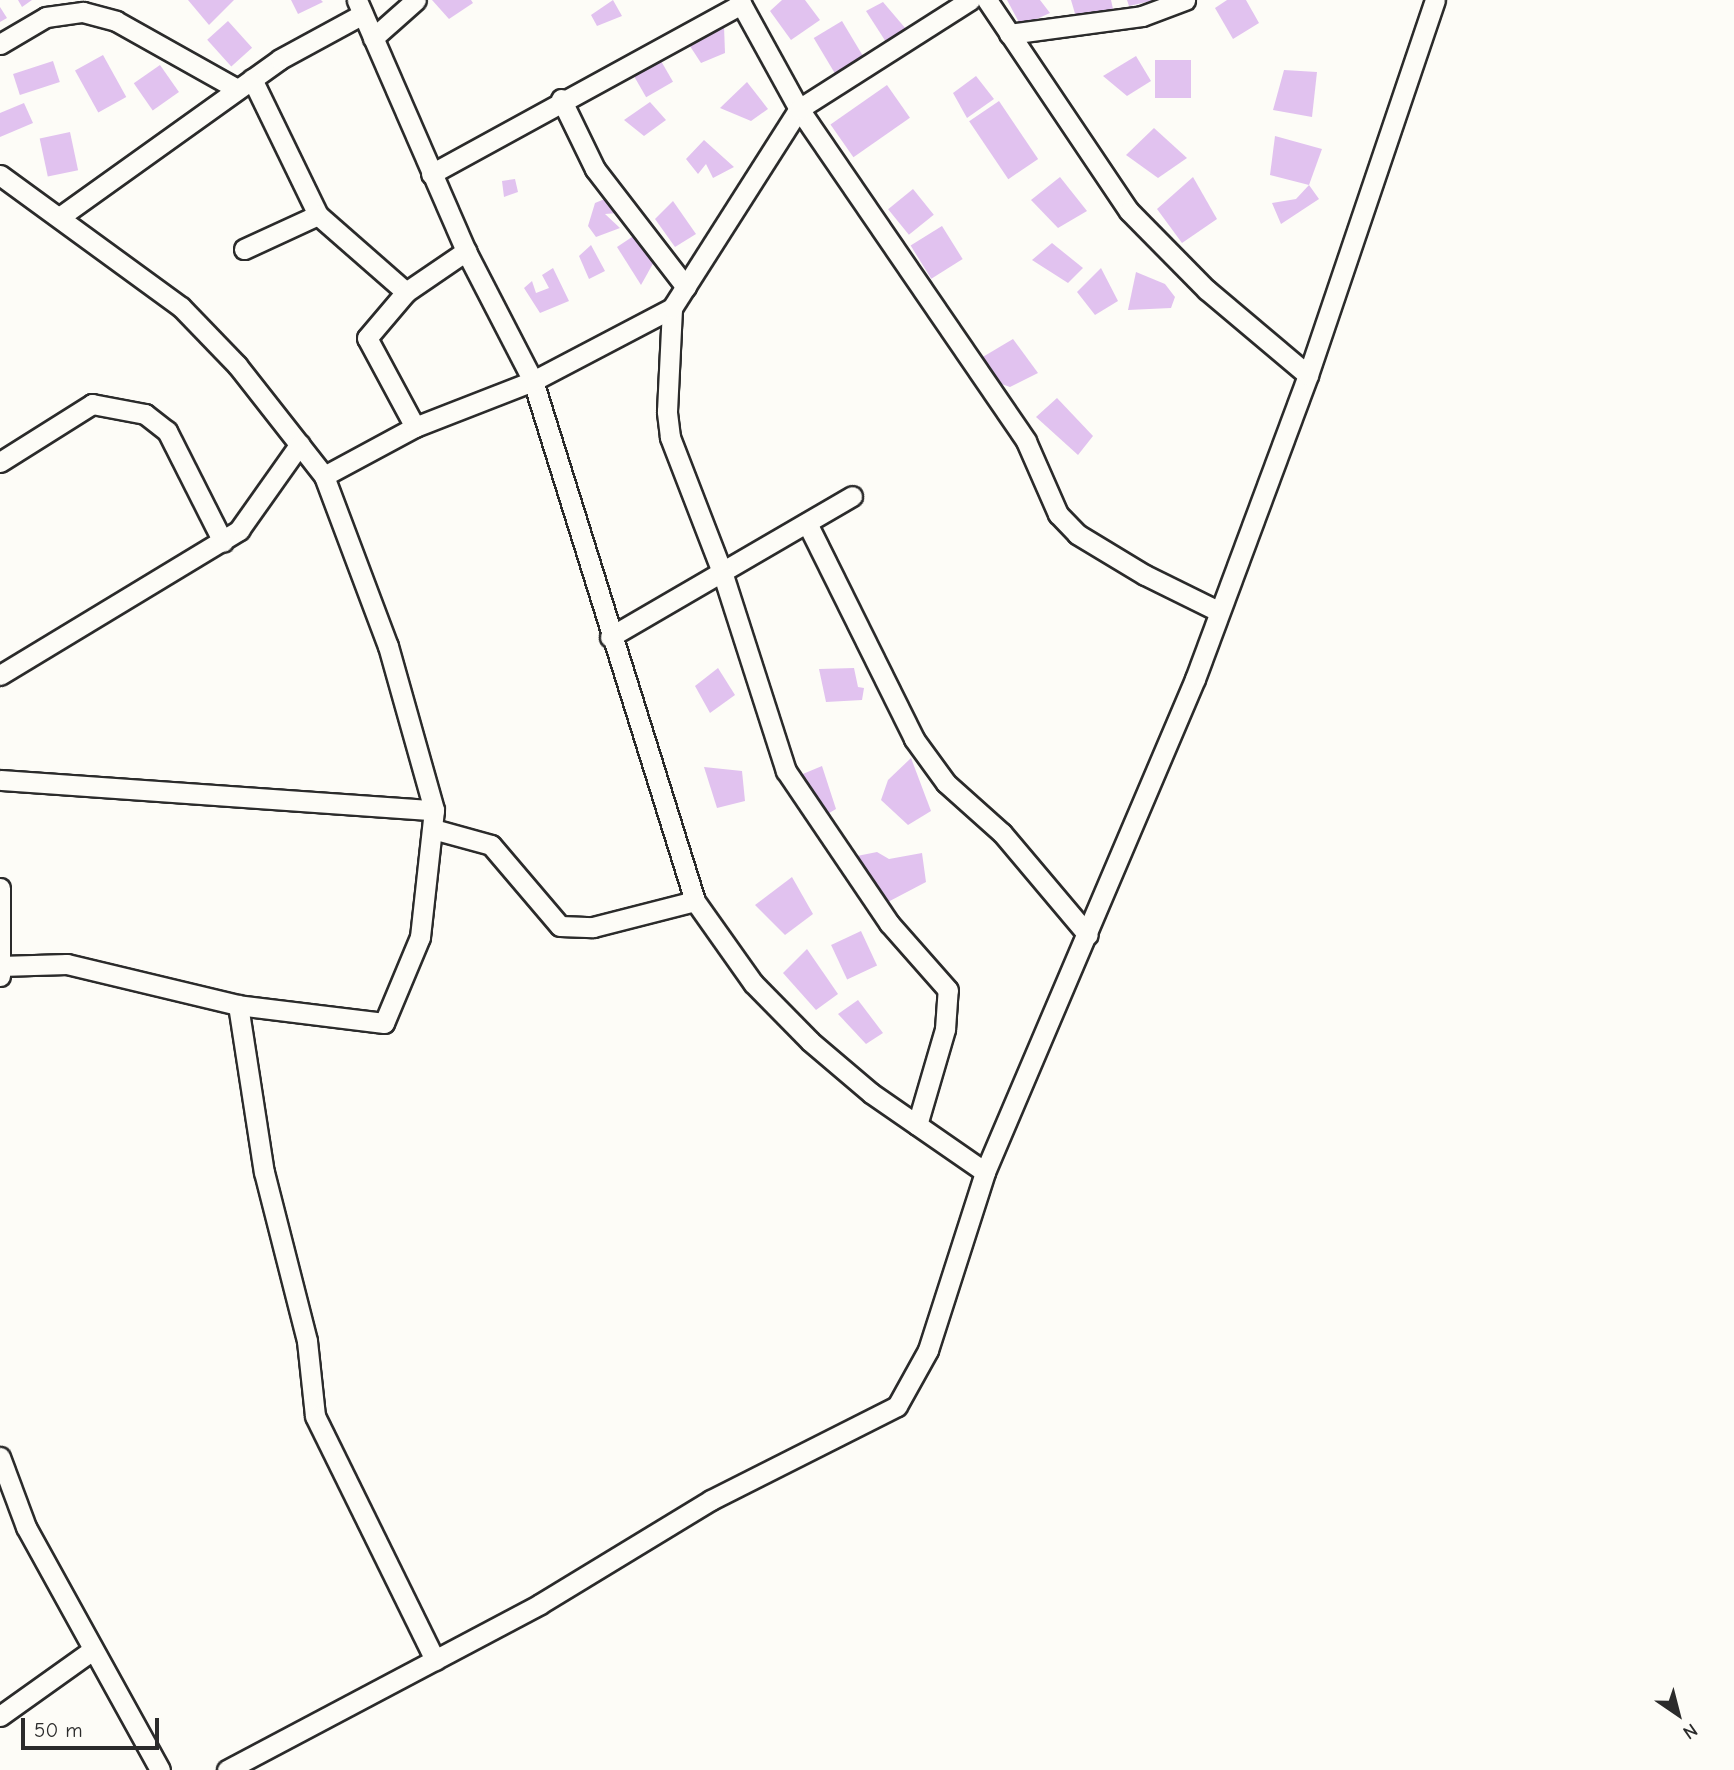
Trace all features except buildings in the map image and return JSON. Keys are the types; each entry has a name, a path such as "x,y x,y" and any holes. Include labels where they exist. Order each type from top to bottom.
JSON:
{"street":[{"path":"373,38 416,0"},
{"path":"324,476 415,427 533,381 672,308 799,109 970,0"},
{"path":"987,0 1129,211 1193,277 1308,375"},
{"path":"1009,34 1142,16 1185,0"},
{"path":"227,1770 435,1660 711,1500 897,1406 928,1350 985,1172 1088,934 1219,611 1308,375 1434,0"},
{"path":"431,174 561,99 740,2 799,109 1026,441 1064,522 1145,575 1219,611"},
{"path":"61,216 244,84 360,7 466,251 533,381 610,637 695,901 721,944 783,1014 843,1071 985,1172"},
{"path":"0,44 46,17 83,12 116,21 244,84 318,215 406,292"},
{"path":"561,99 595,169 687,287"},
{"path":"0,175 61,216 189,315 300,444 324,476 388,646 434,820 420,937 389,1020 238,1005 67,964 0,966"},
{"path":"244,249 318,215"},
{"path":"415,427 367,343 406,292 466,251"},
{"path":"672,308 670,437 722,572 786,771 889,923 948,990 944,1029 917,1125"},
{"path":"0,462 92,404 145,414 167,431 223,542"},
{"path":"0,674 223,542 248,521 300,444"},
{"path":"610,637 852,496"},
{"path":"807,523 914,739 946,783 1002,833 1088,934"},
{"path":"0,780 434,820 491,845 560,926 593,927 695,901"},
{"path":"0,888 0,976"},
{"path":"238,1005 264,1171 307,1341 315,1416 435,1660"},
{"path":"0,1457 26,1527 91,1651 160,1770"},
{"path":"0,1716 91,1651"}]}
